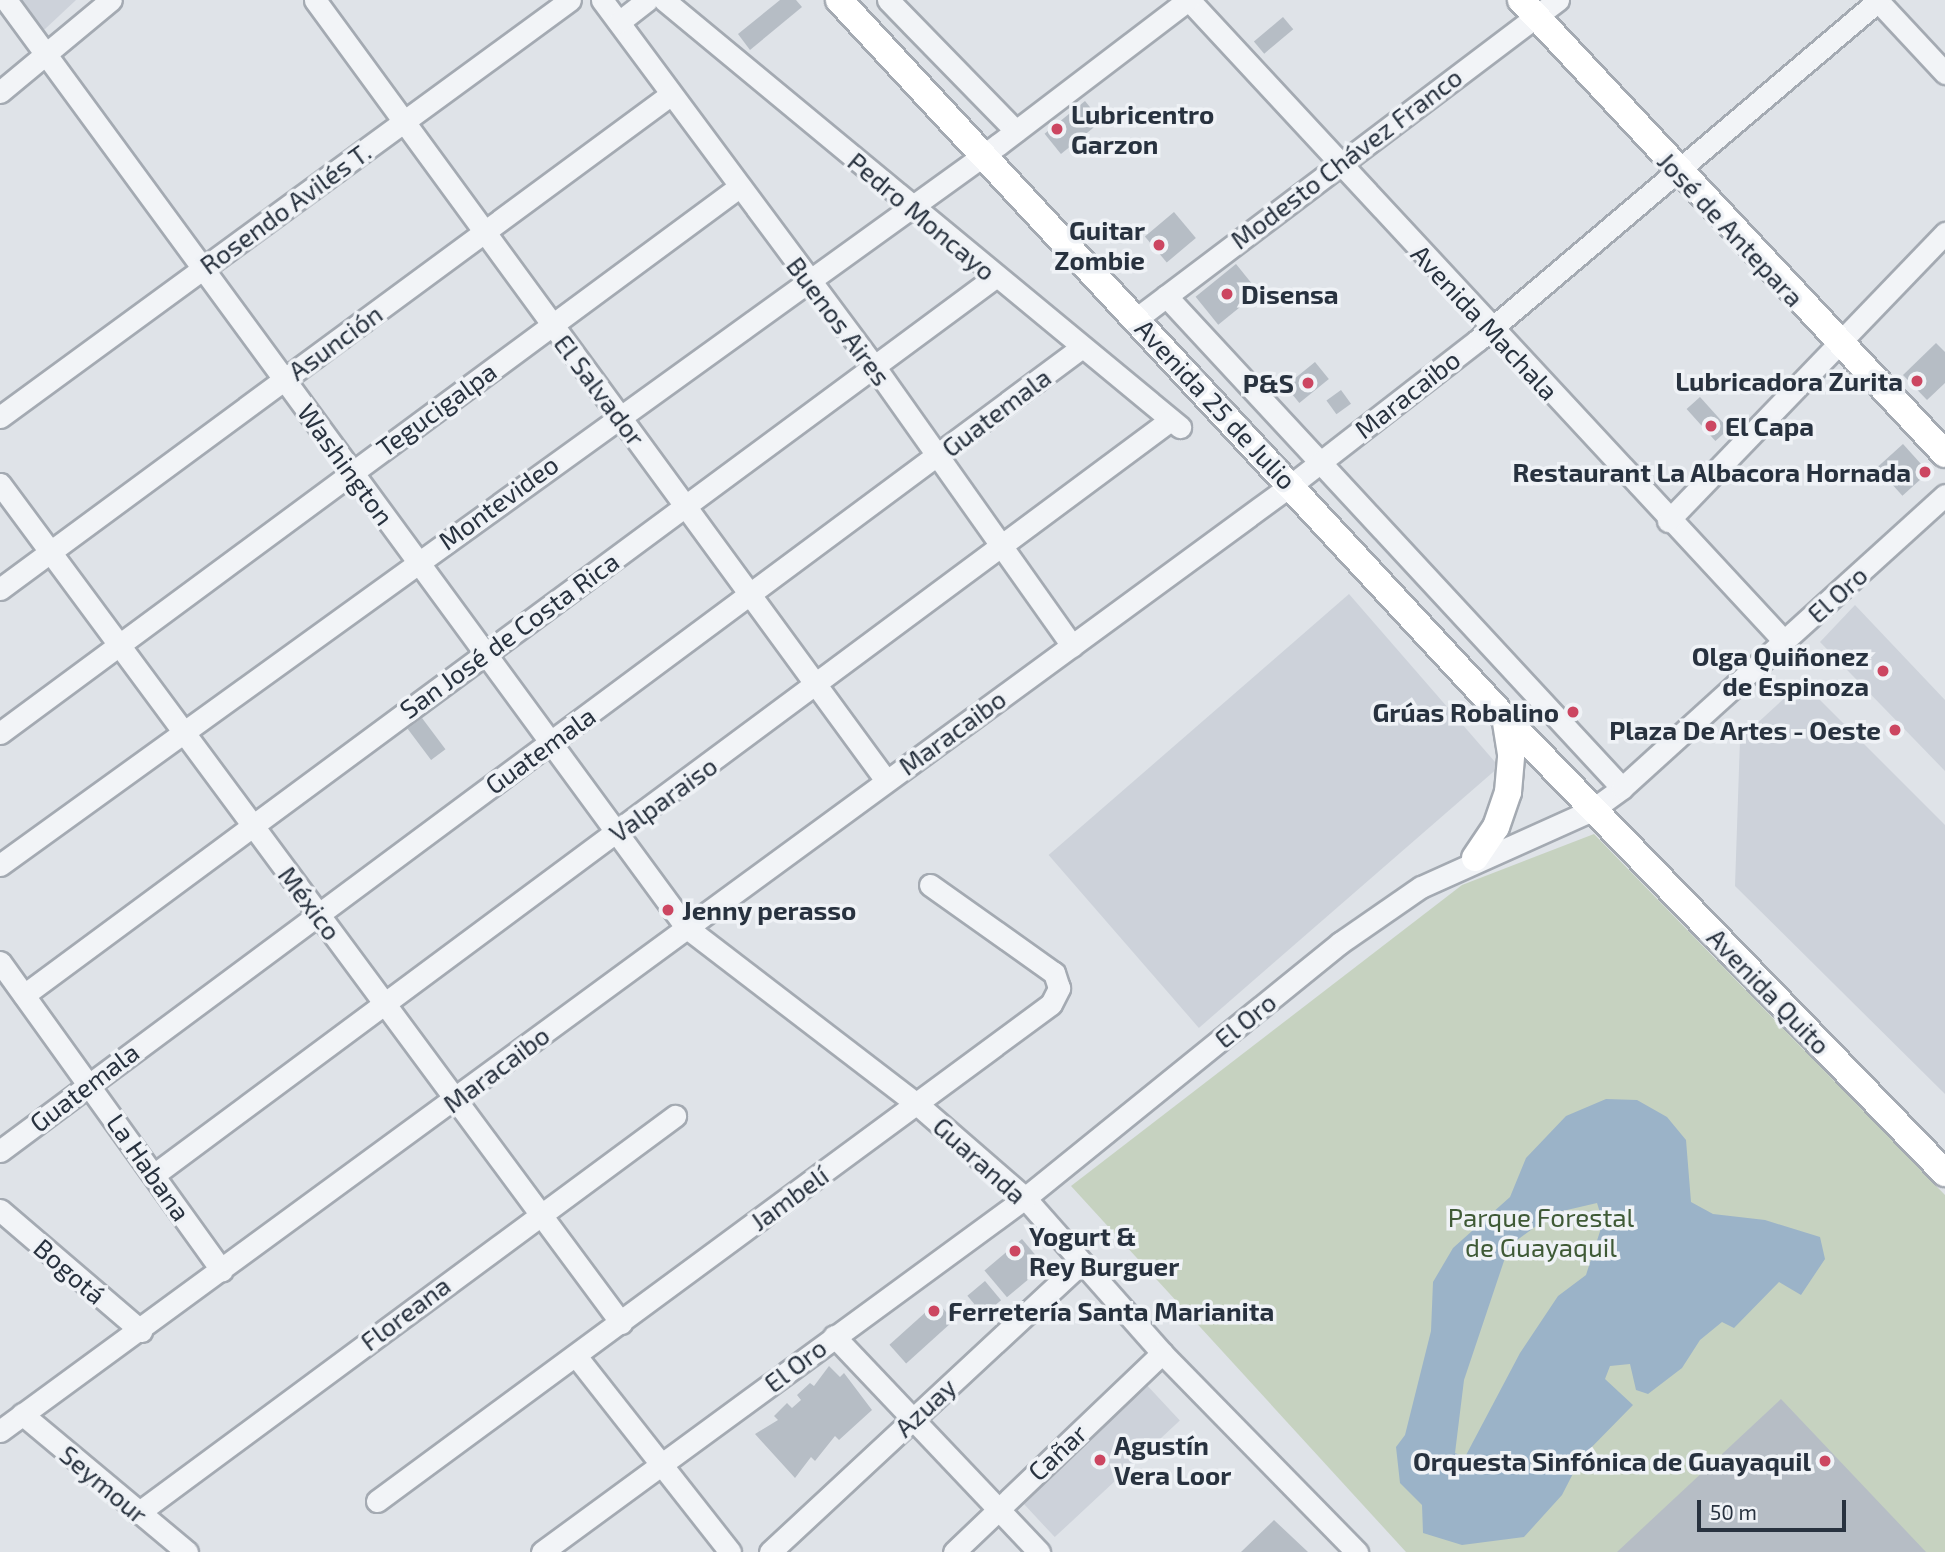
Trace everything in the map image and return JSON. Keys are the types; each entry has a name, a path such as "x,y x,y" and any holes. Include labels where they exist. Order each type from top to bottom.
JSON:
{"main road":[{"name":"Avenida 25 de Julio","path":"839,0 991,149 1136,319 1592,810"},
{"name":"José de Antepara","path":"1528,8 1838,345 1945,454"},
{"path":"1475,858 1508,792 1511,754 1505,718"},
{"name":"Avenida Quito","path":"1592,810 1945,1173"}],"street":[{"name":"Washington","path":"5,0 686,927"},
{"path":"0,92 111,0"},
{"name":"El Salvador","path":"314,0 484,234 687,504 815,689 886,779"},
{"name":"Rosendo Avilés T.","path":"0,417 570,0"},
{"name":"Buenos Aires","path":"602,0 738,187 874,366 1072,646"},
{"path":"619,22 647,0"},
{"name":"Pedro Moncayo","path":"664,0 1175,425"},
{"path":"888,0 1016,131"},
{"name":"Montevideo","path":"0,866 807,278 1016,131 1189,0"},
{"name":"Avenida Machala","path":"1189,0 1668,521 1784,641"},
{"name":"Modesto Chávez Franco","path":"1136,319 1338,162 1528,8 1558,0"},
{"path":"1878,0 1945,73"},
{"name":"Maracaibo","path":"0,1431 456,1100 886,779 1292,485 1490,329 1878,0"},
{"name":"Asunción","path":"0,589 670,95"},
{"name":"Tegucigalpa","path":"0,733 118,643 738,187"},
{"path":"1668,521 1945,233"},
{"name":"San José de Costa Rica","path":"24,995 995,277"},
{"name":"Avenida 25 de Julio","path":"1166,296 1322,460 1622,788"},
{"name":"Guatemala","path":"0,1151 88,1082 750,597 1081,348"},
{"name":"Valparaiso","path":"155,1174 384,1003 1175,425"},
{"name":"México","path":"0,484 456,1100 542,1211 621,1323"},
{"name":"El Oro","path":"542,1552 1025,1198 1340,943 1420,887 1475,858 1592,810 1622,788 1945,495"},
{"name":"Jambelí","path":"377,1502 1051,1004 1059,988 1054,973 930,885"},
{"name":"Guaranda","path":"686,927 917,1104 1025,1198 1162,1353 1349,1549"},
{"name":"La Habana","path":"0,962 155,1174 222,1271"},
{"name":"Floreana","path":"138,1513 542,1211 675,1116"},
{"name":"Bogotá","path":"0,1210 141,1331"},
{"name":"Azuay","path":"770,1552 1081,1263"},
{"path":"834,1336 1039,1552"},
{"name":"Cañar","path":"954,1552 1162,1353"},
{"path":"576,1356 658,1468 730,1552"},
{"name":"Seymour","path":"22,1414 187,1552"}],"shaded area":[{"path":"22,0 76,0 44,30"},
{"path":"1349,594 1499,767 1199,1028 1049,855"},
{"name":"Olga Quiñonez de Espinoza","path":"1855,605 1945,700 1945,771 1820,642"},
{"path":"1802,682 1945,825 1945,1094 1735,886 1740,739"},
{"name":"Agustín Vera Loor","path":"1143,1381 1180,1420 1055,1537 1018,1498"}],"green space":[{"name":"Parque Forestal de Guayaquil","path":"1594,834 1945,1195 1945,1552 1406,1552 1071,1186 1462,885"}],"water":[{"path":"1606,1099 1637,1100 1667,1117 1686,1140 1691,1202 1713,1214 1765,1220 1820,1237 1825,1259 1801,1295 1779,1282 1734,1328 1722,1322 1700,1340 1682,1368 1648,1394 1636,1390 1630,1364 1610,1366 1605,1379 1633,1405 1581,1458 1562,1495 1524,1537 1462,1545 1423,1533 1422,1505 1400,1483 1396,1447 1405,1435 1431,1331 1433,1282 1453,1248 1510,1197 1526,1158 1566,1116","holes":["1597,1203 1603,1222 1586,1275 1558,1296 1520,1353 1465,1457 1455,1453 1464,1380 1509,1246 1554,1213"]}],"building":[{"path":"780,0 796,0 802,7 750,50 738,34"},
{"path":"1283,17 1293,29 1264,54 1254,41"},
{"path":"1085,101 1101,121 1061,154 1045,134"},
{"path":"1174,212 1196,238 1167,262 1145,236"},
{"name":"Disensa","path":"1236,264 1259,292 1218,325 1196,297"},
{"path":"1936,343 1945,352 1945,383 1927,400 1903,375"},
{"name":"P&S","path":"1315,362 1329,379 1299,403 1285,386"},
{"name":"P&S","path":"1341,390 1351,404 1336,414 1326,401"},
{"path":"1700,397 1729,429 1715,441 1687,409"},
{"path":"1903,444 1928,472 1902,496 1877,467"},
{"path":"422,718 445,749 431,760 408,729"},
{"path":"1022,1239 1044,1266 1007,1297 984,1270"},
{"path":"985,1281 1001,1300 983,1315 967,1296"},
{"path":"937,1302 954,1321 906,1363 889,1345"},
{"path":"829,1366 840,1377 844,1373 872,1410 839,1440 835,1436 815,1461 811,1457 795,1478 755,1434 778,1420 774,1416 787,1403 792,1408 801,1400 797,1395 810,1383 814,1386"},
{"path":"1781,1399 1926,1552 1617,1552"},
{"path":"1274,1520 1308,1552 1241,1552"}],"place":[{"name":"Lubricentro Garzon","path":"1057,129"},
{"name":"Guitar Zombie","path":"1159,245"},
{"name":"Disensa","path":"1227,294"},
{"name":"Lubricadora Zurita","path":"1917,381"},
{"name":"P&S","path":"1308,383"},
{"name":"El Capa","path":"1711,426"},
{"name":"Restaurant La Albacora Hornada","path":"1925,472"},
{"name":"Olga Quiñonez de Espinoza","path":"1883,671"},
{"name":"Grúas Robalino","path":"1573,712"},
{"name":"Plaza De Artes - Oeste","path":"1895,730"},
{"name":"Jenny perasso","path":"668,910"},
{"name":"Yogurt & Rey Burguer","path":"1015,1251"},
{"name":"Ferretería Santa Marianita","path":"934,1311"},
{"name":"Agustín Vera Loor","path":"1100,1460"},
{"name":"Orquesta Sinfónica de Guayaquil","path":"1825,1461"}]}
